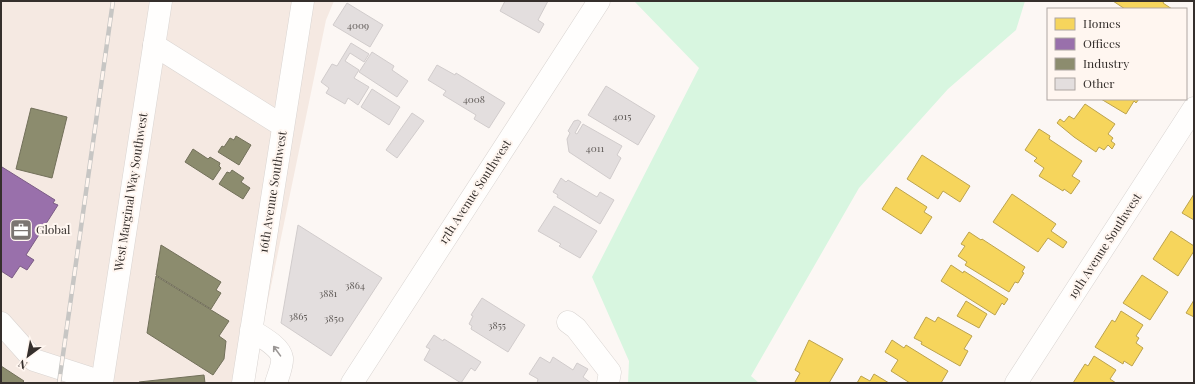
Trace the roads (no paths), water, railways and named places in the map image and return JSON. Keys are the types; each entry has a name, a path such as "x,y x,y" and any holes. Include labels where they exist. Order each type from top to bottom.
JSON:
{"street":[{"name":"West Marginal Way Southwest","path":"102,382 161,1"},
{"name":"16th Avenue Southwest","path":"243,383 303,1"},
{"name":"17th Avenue Southwest","path":"352,383 599,1"},
{"path":"154,45 283,126"},
{"name":"19th Avenue Southwest","path":"1016,383 1194,108"},
{"path":"568,322 576,328 609,378"},
{"path":"1,323 34,360 102,382"},
{"path":"251,330 271,343 280,352 282,358 276,383"}],"railway":[{"path":"59,383 113,1"}],"place":[{"name":"Global","path":"21,230"}]}
